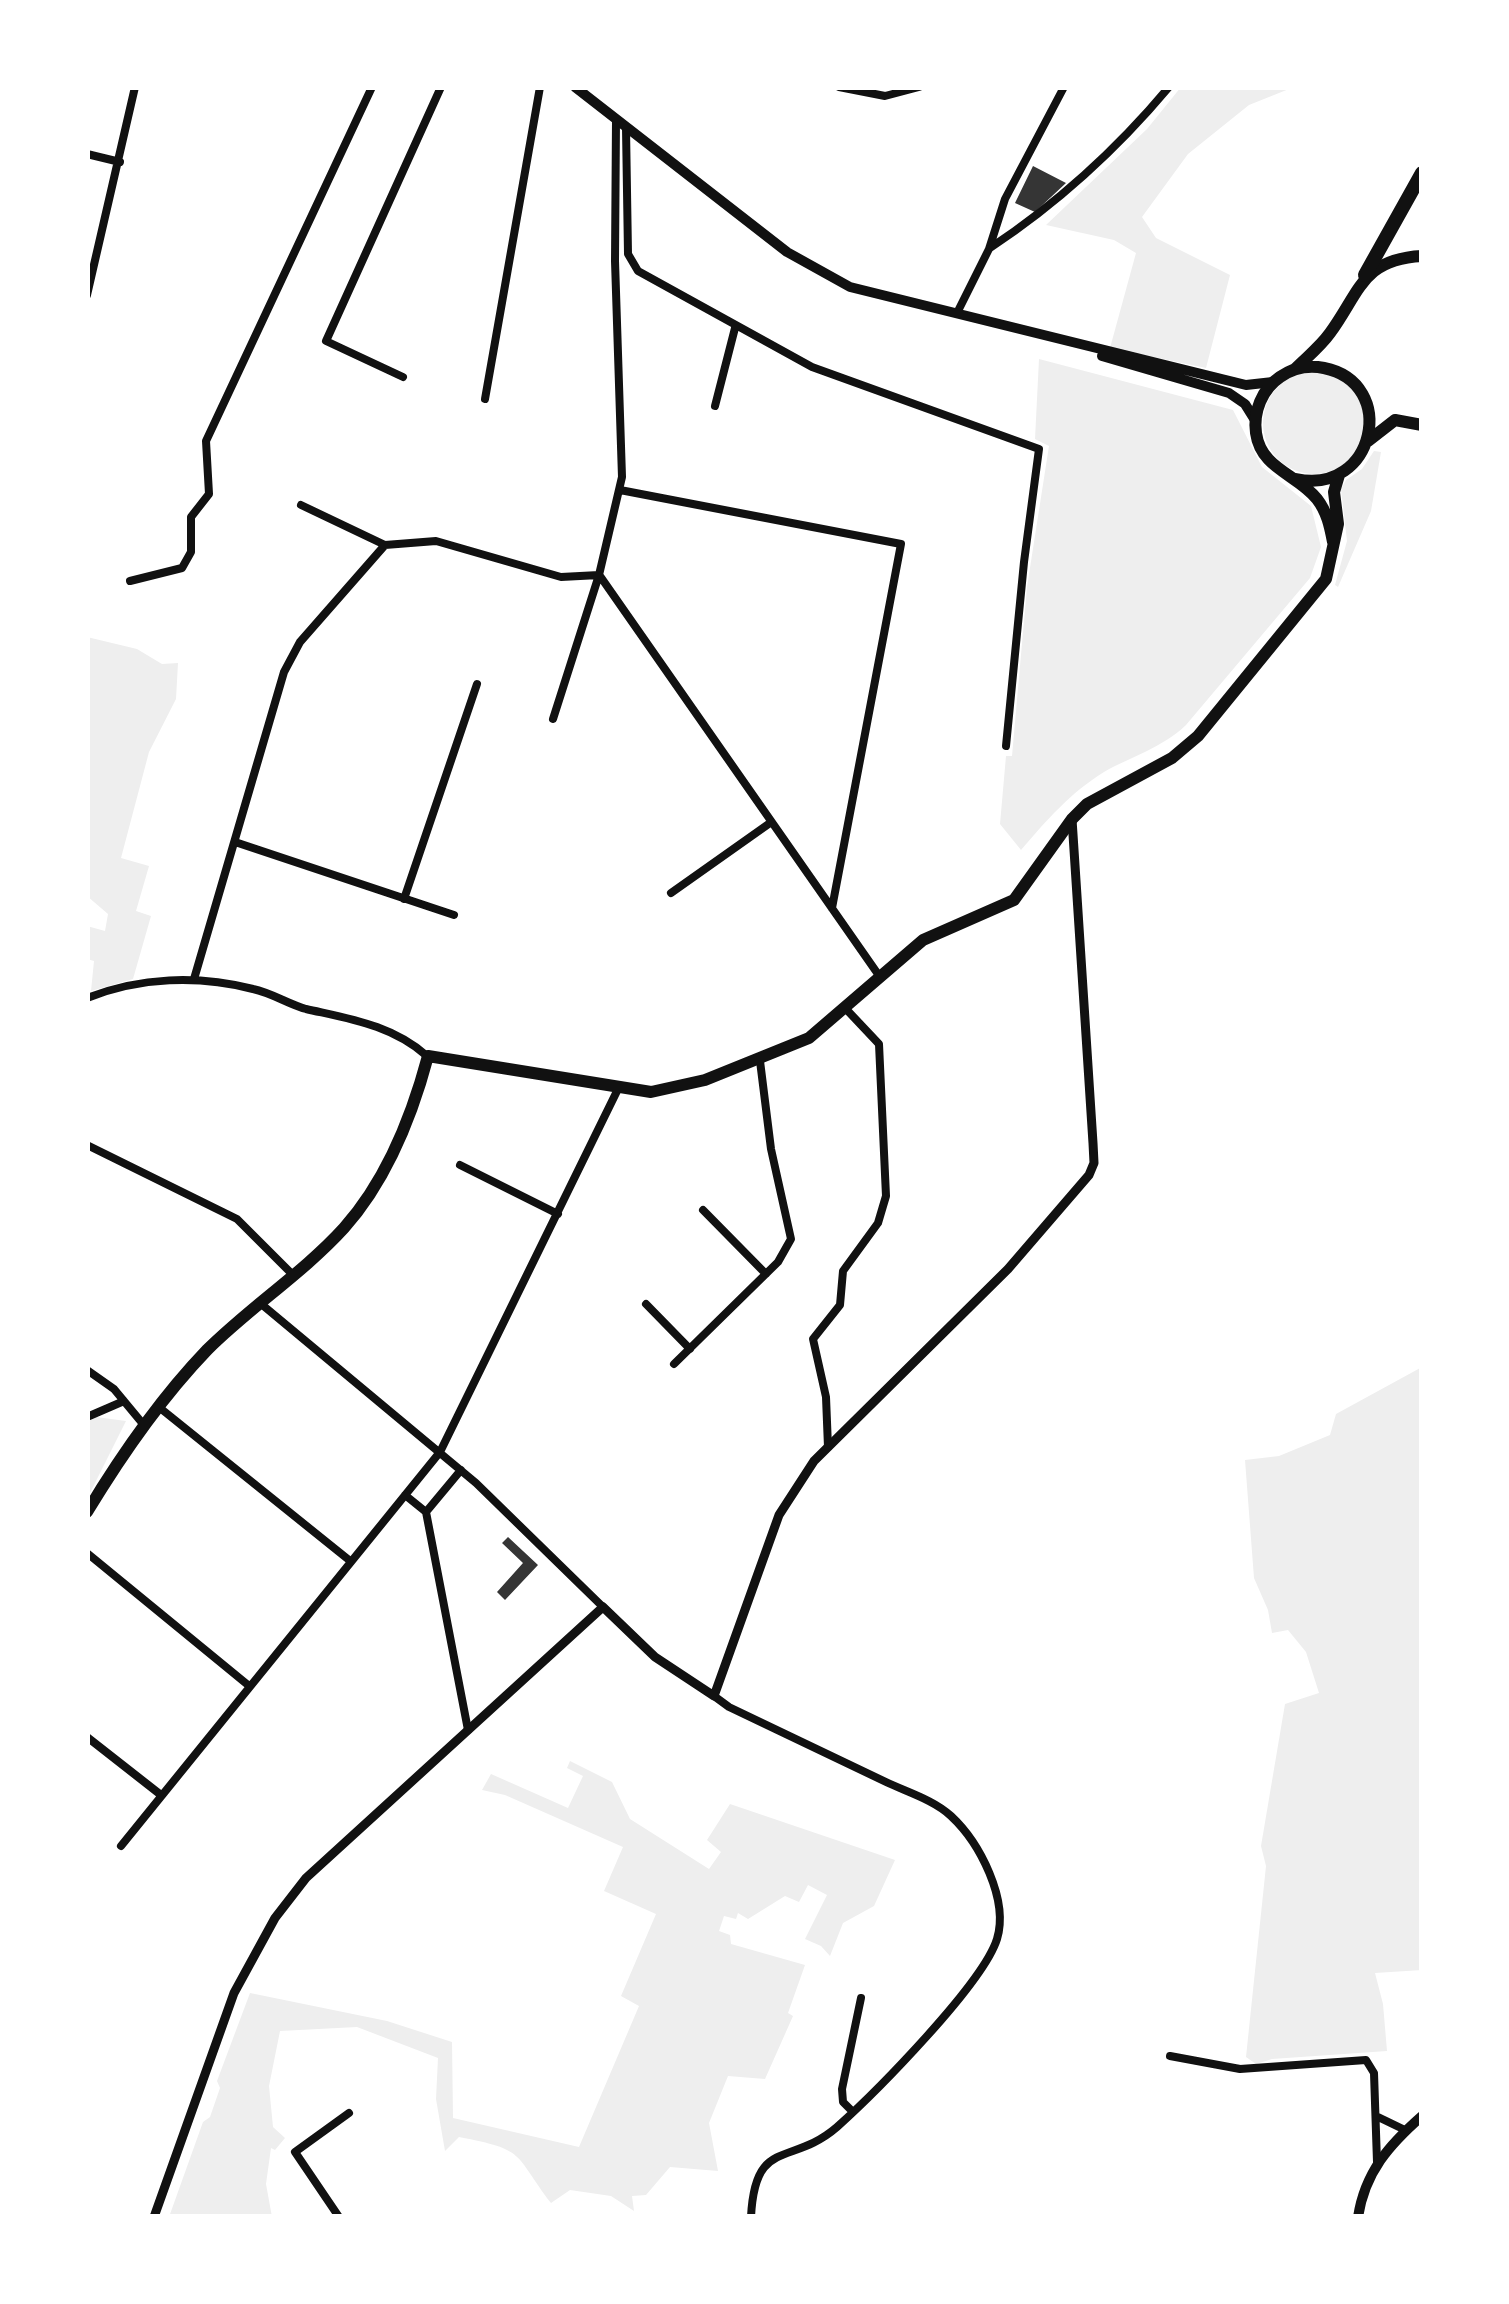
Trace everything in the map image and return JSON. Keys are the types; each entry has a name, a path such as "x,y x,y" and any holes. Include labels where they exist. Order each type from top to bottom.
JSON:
{"highway":[{"path":"1366,275 1422,173"}],"main road":[{"path":"575,87 809,266 850,287 1246,385 1273,382"},
{"path":"1335,549 1322,506 1296,479 1268,461 1258,442 1255,420 1260,400 1273,382 1294,369 1330,333 1366,275 1391,261 1422,256"},
{"path":"1066,342 1120,363 1229,393 1245,404 1255,420"},
{"path":"87,1512 143,1424 196,1362 343,1229 376,1185 428,1056 618,1089 662,1092 760,1060 809,1038 932,934 1014,900 1072,819 1104,793 1172,758 1198,736 1326,579 1338,524 1334,485 1367,442 1368,408 1350,380 1319,367 1294,369"},
{"path":"1367,442 1395,420 1422,425"},
{"path":"1296,479 1313,482 1339,475"},
{"path":"1358,2217 1377,2162 1422,2116"}],"street":[{"path":"87,295 135,87"},
{"path":"130,581 177,572 187,561 191,517 209,494 206,441 372,87"},
{"path":"403,377 326,341 441,87"},
{"path":"485,400 540,87"},
{"path":"839,87 885,96 919,87"},
{"path":"956,315 989,249 1005,199 1064,87"},
{"path":"989,249 1087,175 1169,87"},
{"path":"621,122 628,254 638,271 812,367 1040,449 1006,746"},
{"path":"553,719 599,575 620,490 614,261 621,122"},
{"path":"87,154 120,162"},
{"path":"715,406 735,328"},
{"path":"620,490 901,544 832,908"},
{"path":"301,506 386,545 436,541 560,577 599,575"},
{"path":"194,979 290,659 315,623 386,545"},
{"path":"599,575 880,978"},
{"path":"404,898 477,684"},
{"path":"714,1696 779,1515 814,1462 1008,1269 1078,1190 1094,1163 1072,819"},
{"path":"671,893 770,823"},
{"path":"235,842 454,915"},
{"path":"87,998 134,983 194,979 256,989 305,1008 345,1015 411,1042 428,1056"},
{"path":"828,1447 826,1397 813,1340 840,1305 843,1271 878,1223 887,1184 879,1044 846,1009"},
{"path":"674,1364 784,1255 791,1239 771,1149 760,1060"},
{"path":"121,1846 440,1452 618,1089"},
{"path":"87,1145 237,1220 292,1274"},
{"path":"460,1165 558,1214"},
{"path":"703,1210 766,1274"},
{"path":"259,1303 460,1469 655,1657 729,1707 938,1807 963,1830 995,1884 1001,1916 998,1937 982,1969 852,2111 821,2138 763,2167 753,2187 752,2217"},
{"path":"646,1304 690,1349"},
{"path":"87,1370 143,1424"},
{"path":"87,1417 124,1401"},
{"path":"160,1408 349,1560"},
{"path":"426,1512 460,1469"},
{"path":"405,1495 426,1512 468,1730"},
{"path":"87,1553 248,1685"},
{"path":"154,2217 234,1993 261,1939 306,1878 603,1607"},
{"path":"87,1737 161,1796"},
{"path":"852,2111 843,2102 842,2089 861,1998"},
{"path":"1170,2056 1240,2069 1366,2060 1374,2073 1377,2162"},
{"path":"339,2217 295,2152 349,2113"},
{"path":"1375,2115 1406,2130"}],"shaded area":[{"path":"1181,87 1294,87 1249,105 1188,154 1142,217 1156,238 1230,275 1206,368 1110,348 1136,253 1114,240 1046,225 1147,129"},
{"path":"1039,359 1233,410 1262,467 1311,506 1321,547 1310,578 1186,725 1092,780 1021,850 1000,824 1006,756 1012,756 1027,587 1049,446 1035,439"},
{"path":"1314,372 1333,376 1350,387 1361,404 1365,423 1361,442 1350,459 1333,470 1314,474 1295,470 1278,459 1267,442 1263,423 1267,404 1278,387 1295,376"},
{"path":"1374,451 1381,452 1371,511 1338,587 1347,541 1341,489"},
{"path":"87,637 137,649 162,664 178,663 176,699 149,752 121,858 149,866 136,911 151,916 133,979 91,991 94,961 87,959 87,926 105,931 108,914 87,896"},
{"path":"1422,1367 1422,1970 1375,1973 1387,2051 1256,2064 1246,2057 1266,1866 1261,1846 1285,1704 1319,1693 1306,1652 1288,1630 1272,1633 1254,1578 1245,1460 1279,1456 1330,1435 1336,1414"},
{"path":"96,1417 126,1421 87,1499 87,1422"},
{"path":"570,1761 612,1782 630,1819 709,1869 721,1852 707,1840 730,1804 895,1860 874,1906 843,1923 830,1956 805,1939 827,1895 808,1885 799,1902 785,1896 748,1919 738,1913 736,1919 724,1916 719,1931 730,1935 731,1944 805,1965 788,2013 793,2016 765,2079 728,2076 709,2123 718,2171 670,2167 646,2195 632,2196 634,2211 611,2196 570,2190 551,2203 508,2150 459,2137 445,2151 436,2099 438,2058 357,2027 280,2031 269,2086 273,2127 285,2138 275,2150 271,2148 266,2184 272,2217 169,2217 203,2122 210,2117 220,2088 217,2081 250,1993 387,2021 452,2042 453,2118 579,2147 639,2006 621,1996 656,1914 604,1891 623,1847 505,1795 482,1790 491,1774 568,1808 583,1776 567,1768"}],"building":[{"path":"1033,166 1066,183 1035,212 1015,203"},
{"path":"508,1537 538,1565 505,1600 497,1592 523,1563 502,1543"}]}
